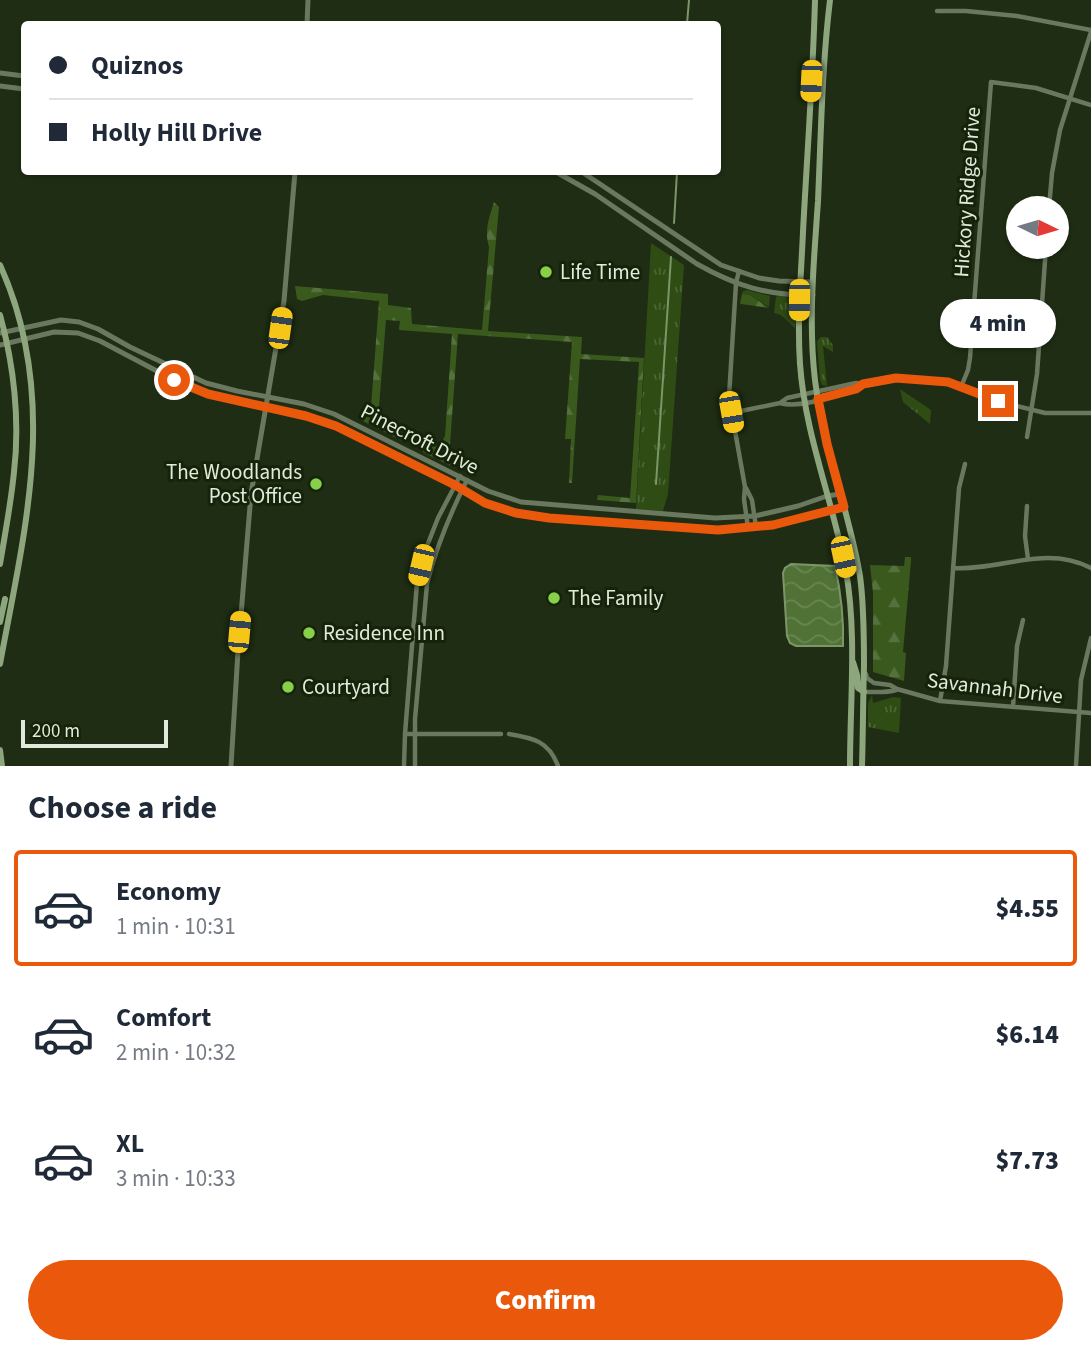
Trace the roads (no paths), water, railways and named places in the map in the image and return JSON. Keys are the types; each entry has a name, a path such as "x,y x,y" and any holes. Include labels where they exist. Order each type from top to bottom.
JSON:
{"main road":[{"path":"815,0 799,295 800,365 814,447 846,574 851,657 850,766"},
{"path":"830,0 813,282 813,352 817,395 856,557 862,593 862,766"},
{"path":"814,33 826,42"},
{"path":"807,157 819,171"},
{"path":"0,265 21,328 32,387 34,429 29,500 6,599 0,664"},
{"path":"0,315 3,344 14,384 16,442 0,564"},
{"path":"0,622 4,611"},
{"path":"851,657 858,688 864,692"},
{"path":"0,750 2,766"}],"street":[{"path":"307,21 308,0"},
{"path":"937,11 1017,16 1091,31 1055,154 1050,196"},
{"path":"0,73 21,75"},
{"path":"13,87 15,74"},
{"name":"Hickory Ridge Drive","path":"961,387 970,358 991,82 1025,86 1070,97"},
{"path":"0,86 21,88"},
{"path":"1070,97 1091,105"},
{"path":"231,766 250,507 284,301 295,175"},
{"path":"562,175 580,184 697,264 736,284 765,292 813,295"},
{"path":"580,184 583,175"},
{"path":"587,175 721,264 759,278 813,282"},
{"path":"646,229 653,219"},
{"path":"1027,437 1038,359 1045,259"},
{"path":"739,271 729,381 731,412 756,527"},
{"name":"Pinecroft Drive","path":"2,332 61,320 79,322 206,383 304,404 334,414 504,497 539,504 715,518 755,516 840,494"},
{"name":"Pinecroft Drive","path":"3,344 54,332 78,333 100,341 174,380 208,394 306,416 336,426 494,506 516,513 718,530 773,525 844,507"},
{"path":"731,412 780,403 787,398 805,398 856,383 896,378 937,380 998,401 1045,413 1091,413"},
{"path":"940,701 946,666 959,488 965,464"},
{"path":"404,766 417,583 438,518 460,476"},
{"path":"415,766 415,734 427,584 447,522 467,480"},
{"path":"746,487 744,499 748,528"},
{"path":"1027,506 1025,529 1028,559"},
{"path":"953,568 1059,558 1077,561 1091,568"},
{"path":"1013,707 1017,646 1023,620"},
{"path":"1076,766 1082,671 1091,638"},
{"name":"Savannah Drive","path":"863,669 867,678 874,683 890,685 940,701 1091,713"},
{"name":"Savannah Drive","path":"864,692 890,692 897,689"},
{"path":"405,734 502,734"},
{"path":"509,734 533,738 544,745 558,766"}],"water":[{"path":"791,564 835,566 842,606 843,646 796,646 790,643 787,636 783,573"}],"waterway":[{"path":"687,21 689,0"},
{"path":"674,223 677,175"},
{"path":"656,484 671,257"}],"place":[{"name":"Life Time","path":"546,272"},
{"name":"The Woodlands Post Office","path":"316,484"},
{"name":"The Family","path":"554,598"},
{"name":"Residence Inn","path":"309,633"},
{"name":"Courtyard","path":"288,687"}]}
